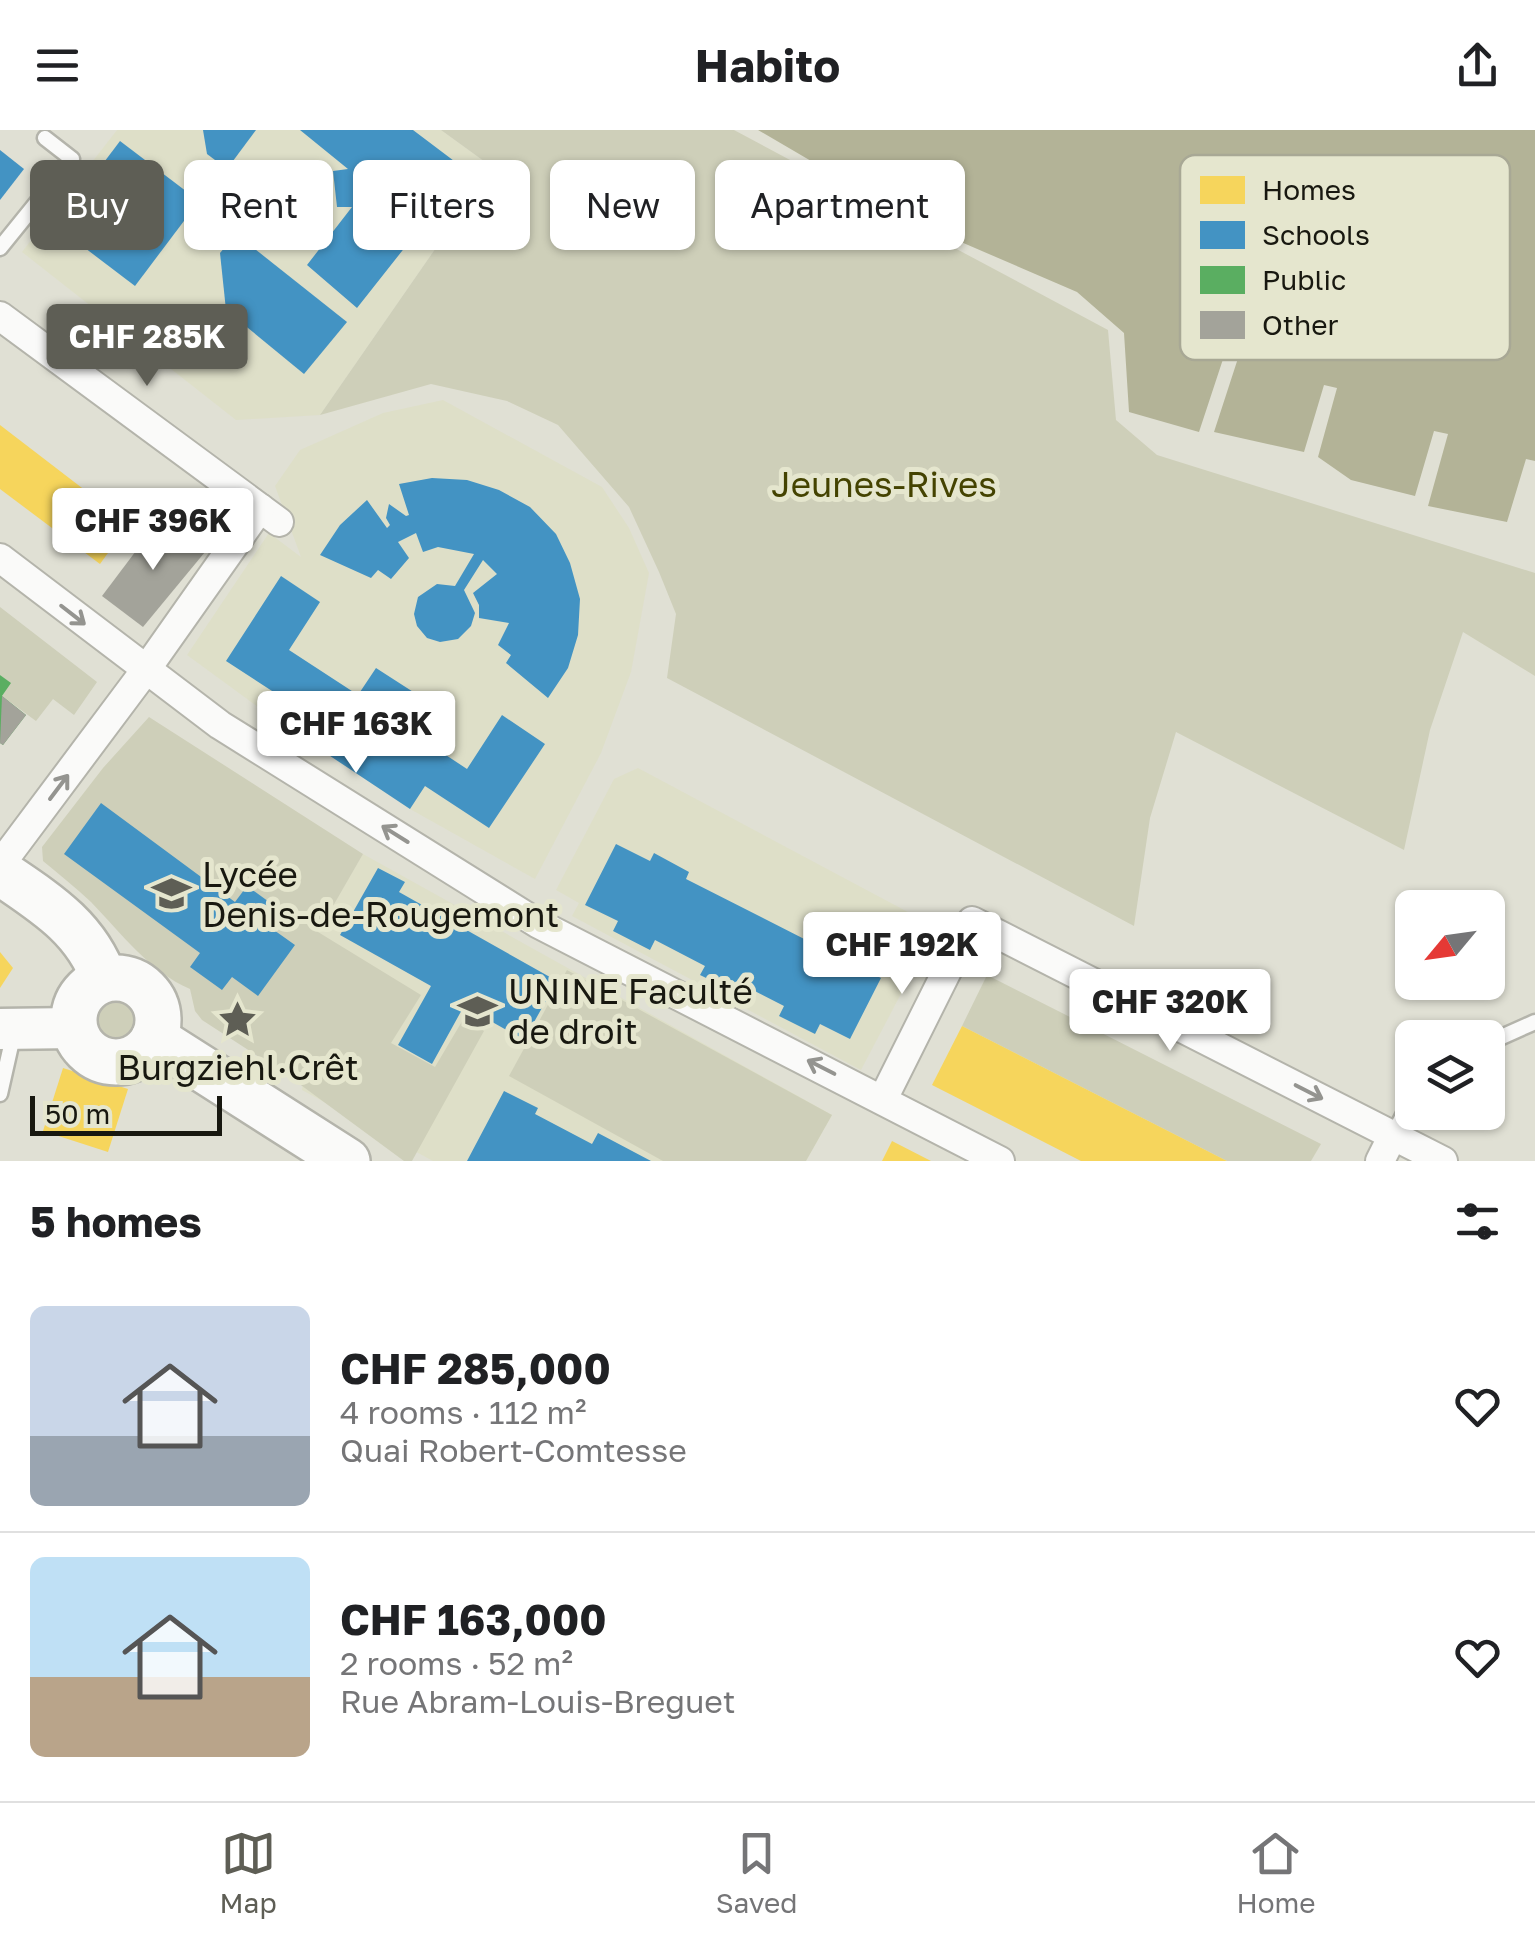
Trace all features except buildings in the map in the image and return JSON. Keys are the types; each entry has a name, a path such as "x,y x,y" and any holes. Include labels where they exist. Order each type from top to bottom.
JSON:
{"main road":[{"path":"0,868 74,926 104,979"},
{"path":"104,979 131,980 152,997 158,1024 154,1038 142,1054 132,1059 101,1060 84,1048 74,1028 83,993 104,979"},
{"path":"154,1038 346,1161"}],"street":[{"path":"0,316 270,515 145,671 0,868"},
{"path":"0,558 220,725 538,923 1000,1161"},
{"path":"883,1099 972,922 1443,1161"},
{"path":"7,1030 74,1028"},
{"path":"1380,1161 1393,1135"}],"lane":[{"path":"0,248 72,159 45,138"},
{"path":"1505,1035 1535,1022"},
{"path":"0,1094 7,1030"},
{"path":"1393,1135 1396,1130"}],"shaded area":[{"path":"117,130 441,130 482,160 353,160 353,250 434,250 320,415 236,420 22,252 30,242 30,250 164,250 164,160 94,160"},
{"path":"758,130 1535,130 1535,461 1526,459 1507,522 1428,506 1448,434 1434,431 1415,496 1351,480 1318,457 1337,388 1324,385 1304,452 1214,432 1237,360 1510,360 1510,155 1180,155 1180,360 1223,360 1199,432 1129,412 1124,333 1077,292 965,244 965,160 809,160"},
{"path":"443,400 602,487 629,528 649,573 631,672 601,753 535,879 410,809 187,655 269,533 301,557 275,486 300,450 383,413"},
{"path":"638,768 936,927 861,1070 572,916 579,903 556,890 614,779"},
{"name":"UNINE Faculté de droit","path":"363,854 832,1115 806,1161 433,1161 302,1090 317,932"}],"green space":[{"name":"Jeunes-Rives","path":"441,130 734,130 790,160 715,160 715,250 958,250 1108,330 1116,420 1157,455 1535,573 1535,676 1463,632 1430,730 1404,850 1176,732 1150,818 1134,926 667,678 676,614 659,572 629,507 558,425 507,401 431,384 320,415 434,250 530,250 530,160 482,160"},
{"path":"0,607 97,682 74,715 53,699 36,721 2,696 10,683 0,675"},
{"path":"149,717 363,854 318,932 421,995 391,1043 435,1067 464,1018 484,1031 412,1161 404,1161 290,1077 202,1020 195,1011 190,989 149,962 91,902 43,861 42,847 103,768"},
{"path":"567,970 832,1115 806,1161 663,1161 509,1076"},
{"path":"987,975 1321,1144 1311,1161 1227,1161 962,1026"},
{"path":"116,993 134,1000 141,1018 134,1036 116,1043 98,1036 91,1018 98,1000"}],"place":[{"name":"Lycée Denis-de-Rougemont","path":"172,894"},
{"name":"UNINE Faculté de droit","path":"478,1011"},
{"name":"Burgziehl·Crêt","path":"238,1020"}]}
